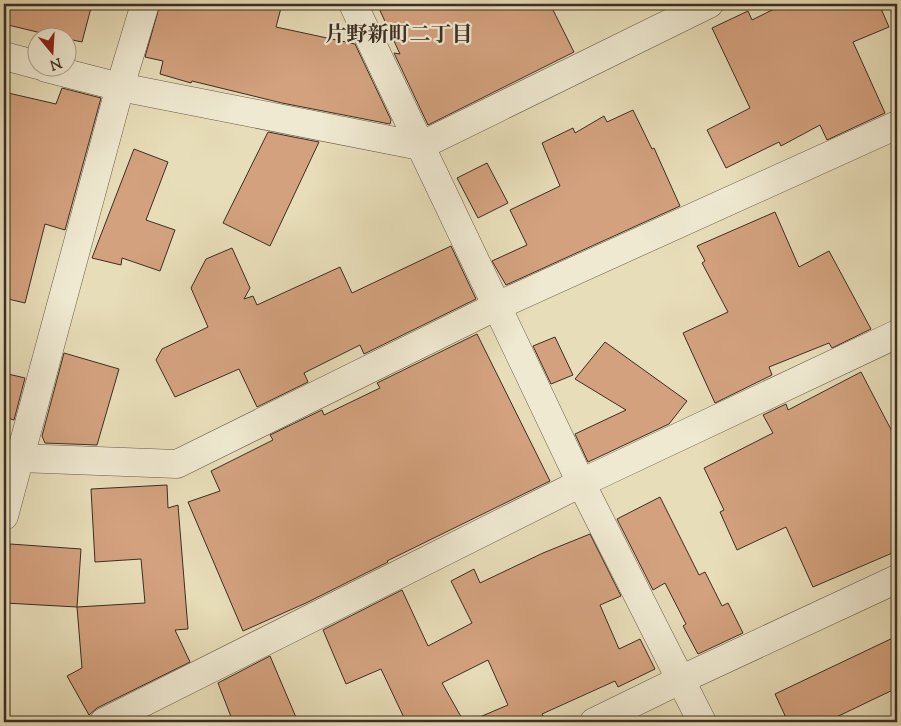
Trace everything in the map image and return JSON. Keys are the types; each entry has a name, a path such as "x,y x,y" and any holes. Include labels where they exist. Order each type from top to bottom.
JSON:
{"street":[{"path":"4,516 11,456 145,4"},
{"path":"353,4 581,483 702,722"},
{"path":"78,76 120,87 420,146 709,4"},
{"path":"4,56 28,62"},
{"path":"11,456 178,464 497,306 897,126"},
{"path":"104,722 581,483 897,334"},
{"path":"594,722 897,579"}],"building":[{"path":"4,4 92,4 82,42 78,41 78,28 28,28 28,30 4,24"},
{"path":"160,4 282,4 276,27 355,44 391,120 390,124 282,103 192,81 191,83 160,74 163,61 145,57"},
{"path":"377,4 550,4 574,52 428,125 394,53 400,54"},
{"path":"784,4 879,4 889,27 853,42 885,113 827,140 820,125 781,146 779,142 726,168 707,130 750,108 712,28 748,11 752,20"},
{"path":"62,88 101,98 65,230 45,224 25,303 4,298 4,92 56,104"},
{"path":"633,110 652,149 654,148 680,206 506,285 492,261 527,245 510,210 560,186 542,143 573,128 575,133 604,116 607,122"},
{"path":"268,132 319,142 270,246 223,223"},
{"path":"134,149 168,162 146,220 175,230 160,271 122,258 121,265 92,258"},
{"path":"487,163 508,203 478,218 457,178"},
{"path":"775,212 799,267 829,251 871,329 832,348 829,343 769,367 772,375 715,403 683,333 728,312 702,263 705,261 697,246"},
{"path":"451,246 476,299 364,354 360,345 304,373 308,382 257,407 239,369 175,397 156,360 162,349 208,327 191,288 206,259 232,248 250,288 244,299 253,296 257,305 340,267 352,293"},
{"path":"477,334 550,481 306,603 243,631 188,502 220,491 211,471 273,440 270,435 322,410 324,415 380,388 377,383"},
{"path":"555,337 573,375 551,384 533,346"},
{"path":"605,342 687,401 669,424 588,462 575,434 626,410 575,379"},
{"path":"64,353 119,369 97,445 45,443 42,436"},
{"path":"861,372 897,441 897,551 813,587 786,527 737,550 720,512 724,510 704,468 773,433 763,415 786,404 788,410"},
{"path":"4,373 25,378 14,420 4,417"},
{"path":"167,485 168,508 178,505 188,629 175,630 190,662 97,708 89,715 67,676 82,668 77,607 145,603 141,559 95,562 91,489"},
{"path":"660,497 699,575 705,572 722,606 728,603 743,633 698,654 683,626 686,624 665,583 653,590 617,519"},
{"path":"590,534 621,596 600,605 619,649 640,639 655,669 618,687 615,681 542,714 546,722 468,722 508,705 488,660 442,683 464,722 406,722 381,669 346,684 323,630 402,590 428,646 472,623 451,581 474,569 480,583 543,553"},
{"path":"10,544 81,549 77,607 5,603"},
{"path":"897,636 897,688 826,722 788,722 775,694"},
{"path":"270,656 298,722 233,722 218,683"}],"district":[{"name":"片野新町二丁目","path":"399,36"}]}
